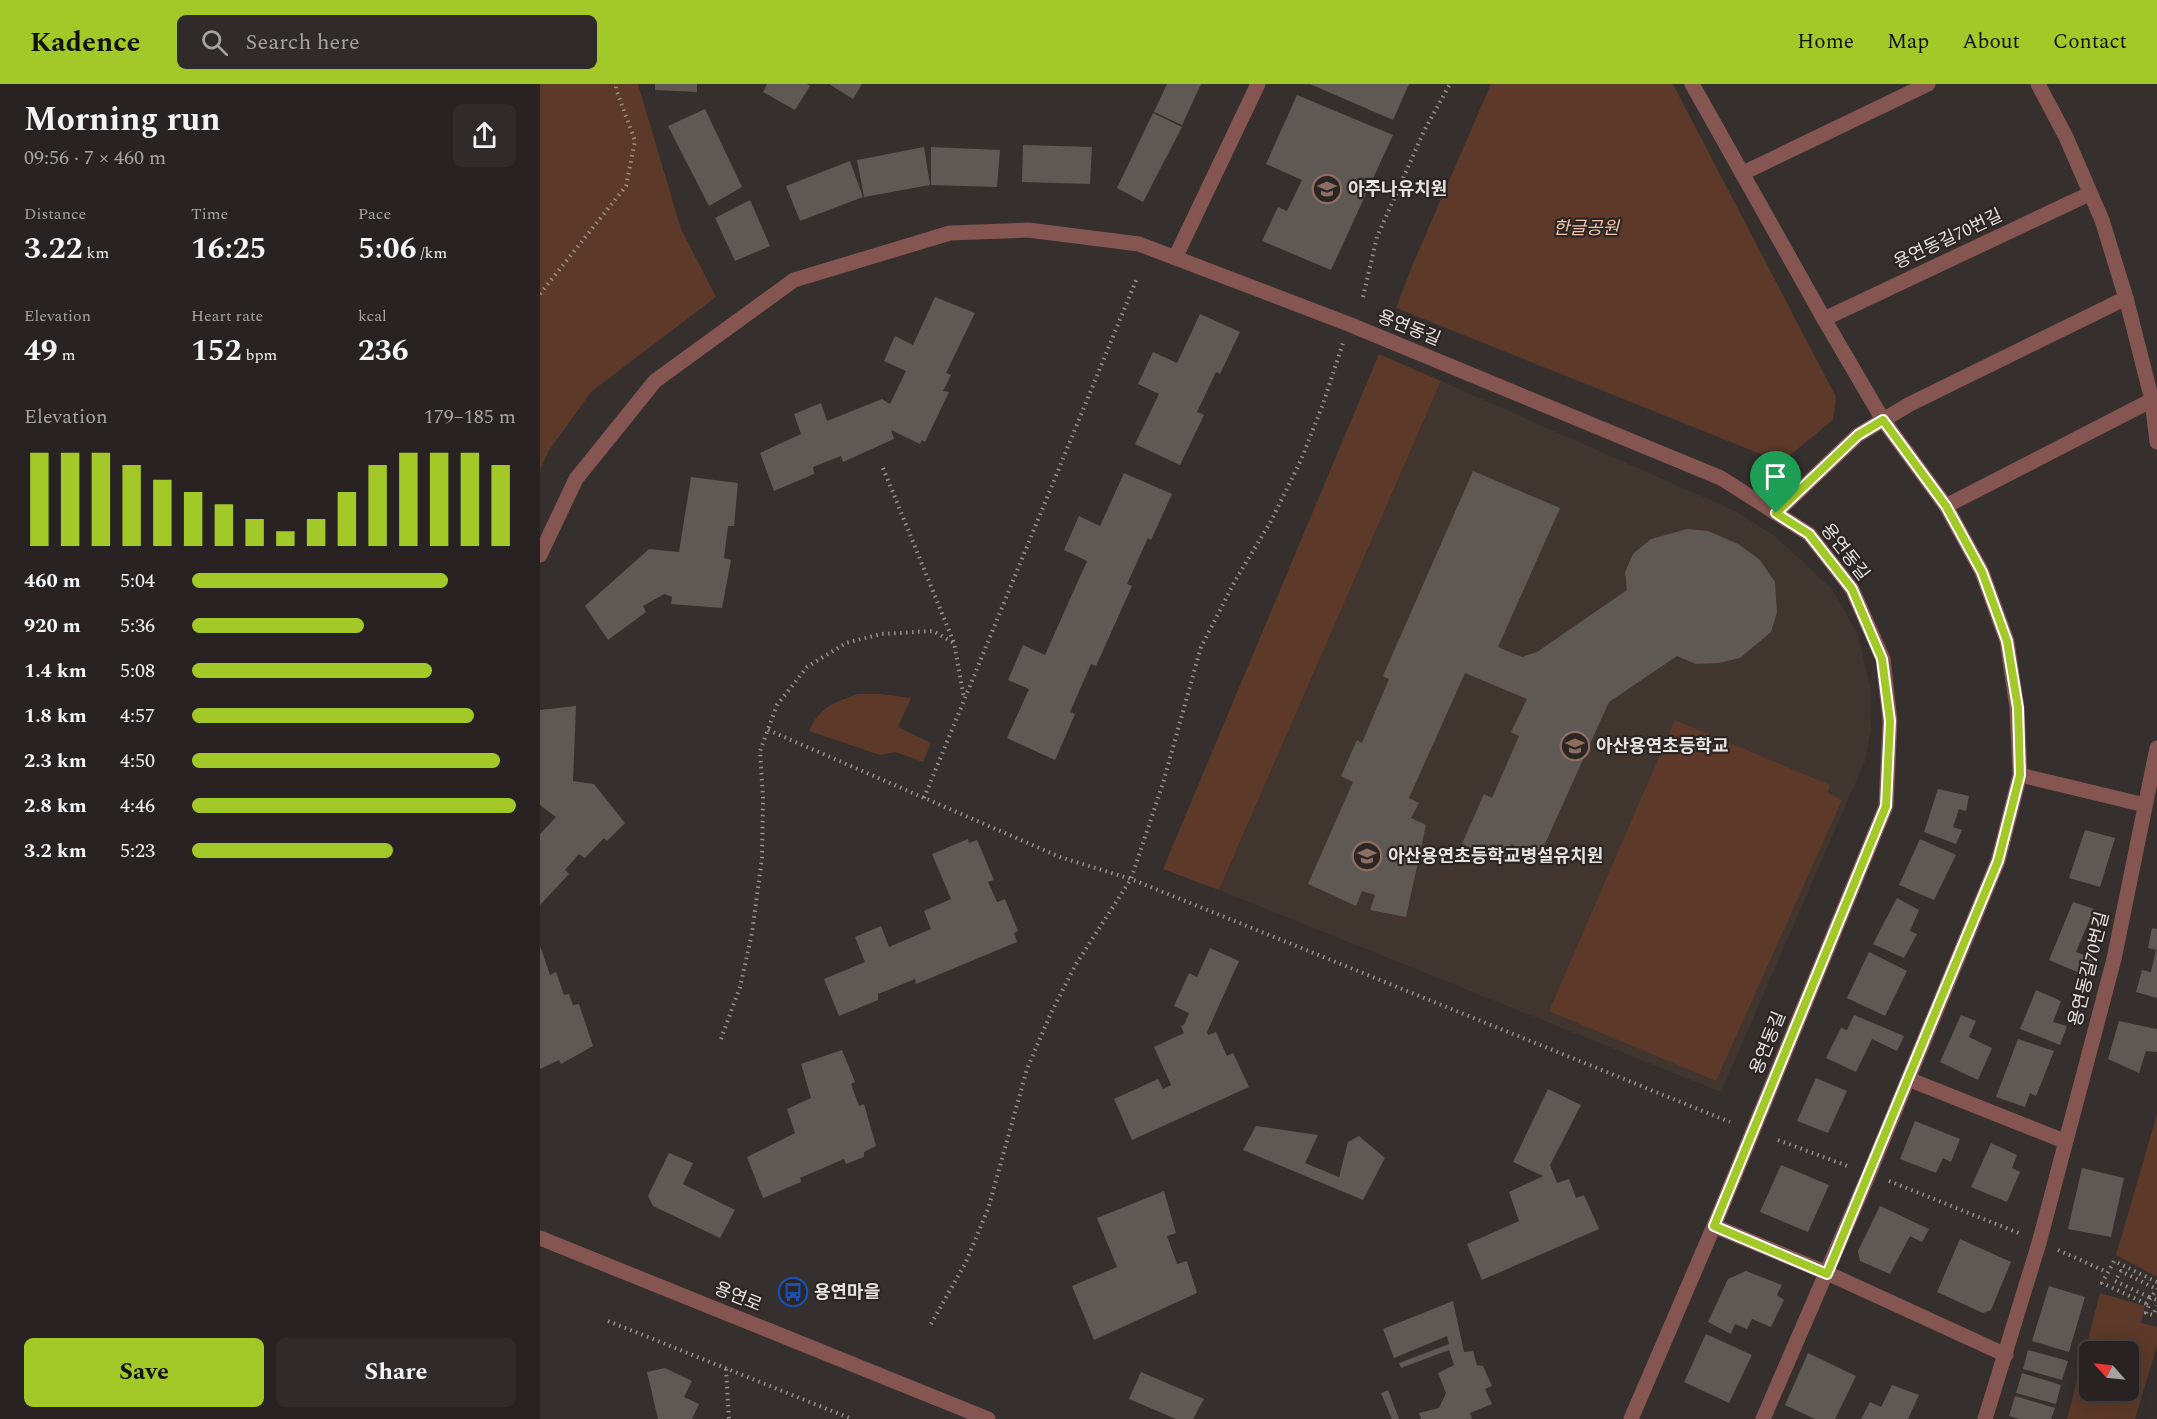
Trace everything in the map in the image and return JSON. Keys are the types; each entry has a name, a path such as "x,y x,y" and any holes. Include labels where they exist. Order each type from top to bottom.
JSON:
{"street":[{"path":"1175,258 1258,84"},
{"path":"1692,84 1883,420 1946,506 1982,572 2007,641 2018,708 2020,775 1998,861 1827,1274 1763,1419"},
{"path":"1743,173 1928,84"},
{"path":"2038,84 2066,137 2102,220 2126,298 2152,400 2157,442"},
{"name":"용연동길70번길","path":"1824,319 2089,194"},
{"name":"용연동길","path":"540,555 576,479 655,381 794,280 950,233 1028,230 1139,244 1351,325 1721,478 1809,534 1852,589 1882,659 1890,721 1886,806 1714,1226 1631,1419"},
{"path":"1776,513 1858,435 1910,404 2126,298"},
{"path":"1946,506 2152,400"},
{"name":"용연동길70번길","path":"1985,1419 2039,1243 2064,1141 2114,959 2157,748"},
{"path":"2020,775 2145,805"},
{"path":"1908,1079 2064,1141"},
{"path":"1714,1226 2006,1354"},
{"name":"용연로","path":"540,1238 988,1419"}],"path":[{"path":"540,294 626,186 635,141 616,84"},
{"path":"1363,297 1377,237 1420,141 1450,84"},
{"path":"924,798 1137,278"},
{"path":"931,1324 966,1262 988,1209 1027,1069 1051,1013 1076,964 1131,879 1163,783 1201,646 1235,580 1271,521 1301,460 1323,404 1343,342"},
{"path":"883,468 954,643 964,699"},
{"path":"721,1038 740,987 752,933 762,858 763,797 760,751 777,705 807,667 846,643 881,634 933,631 954,643"},
{"path":"768,730 1060,857 1131,879 1730,1122"},
{"path":"1778,1140 1856,1169"},
{"path":"1882,1179 2028,1237"},
{"path":"2055,1249 2107,1272"},
{"path":"2157,1282 2115,1261 2102,1283 2149,1305 2146,1313 2153,1315 2157,1306"},
{"path":"2146,1304 2157,1289 2121,1270 2115,1281 2157,1300"},
{"path":"608,1322 852,1419"},
{"path":"726,1369 729,1419"}],"shaded area":[{"name":"아산용연초등학교","path":"1441,381 1735,511 1775,536 1833,590 1858,635 1870,686 1871,730 1865,761 1721,1092 1219,890"}],"green space":[{"path":"540,84 638,84 681,229 716,297 591,392 548,452 540,470"},
{"name":"한글공원","path":"1491,84 1673,84 1836,397 1833,420 1789,456 1768,457 1396,308"},
{"path":"1379,354 1441,381 1219,890 1163,869"},
{"path":"858,694 882,694 911,698 898,727 931,743 923,762 895,752 880,755 809,731 818,716 829,706"},
{"path":"1675,720 1830,785 1828,793 1842,800 1716,1081 1549,1011"},
{"path":"2157,1114 2157,1277 2116,1255"},
{"path":"2100,1293 2145,1306 2141,1323 2157,1327 2157,1346 2135,1419 2067,1419 2079,1373 2079,1401 2139,1401 2139,1341 2087,1341"}],"building":[{"path":"655,84 697,84 697,92 655,90"},
{"path":"767,84 807,84 810,86 795,110 763,92"},
{"path":"829,84 862,84 853,99"},
{"path":"1167,84 1201,84 1182,125 1154,112"},
{"path":"1310,84 1409,84 1393,120"},
{"path":"1297,95 1393,135 1331,270 1262,241 1278,207 1287,211 1302,180 1266,164"},
{"path":"705,109 742,187 709,206 668,126"},
{"path":"1153,113 1182,127 1143,202 1117,188"},
{"path":"1023,145 1092,147 1090,184 1022,182"},
{"path":"924,147 930,185 864,197 857,160"},
{"path":"931,147 1000,150 997,187 931,185"},
{"path":"850,161 863,197 800,221 786,186"},
{"path":"750,200 770,246 735,261 715,218"},
{"path":"935,297 975,313 946,373 951,375 943,391 949,392 925,442 922,440 920,444 891,430 894,439 843,462 841,456 813,467 814,474 774,491 760,453 801,434 794,414 821,403 827,421 882,399 890,404 906,371 884,361 895,336 913,345"},
{"path":"1200,314 1240,332 1220,374 1216,372 1197,412 1204,415 1180,465 1135,444 1159,394 1138,384 1153,352 1177,363"},
{"path":"1473,471 1560,508 1498,647 1522,657 1537,652 1627,590 1625,572 1633,554 1651,539 1687,529 1708,531 1738,544 1760,560 1775,582 1777,612 1771,632 1740,658 1719,663 1696,664 1677,656 1609,702 1539,857 1511,844 1503,863 1462,844 1484,794 1492,798 1519,736 1511,732 1527,699 1465,673 1409,798 1419,803 1411,818 1426,825 1406,917 1370,910 1375,895 1362,891 1356,906 1308,884 1353,782 1341,776 1357,740 1362,743 1389,679 1383,676"},
{"path":"1124,473 1172,494 1127,584 1132,586 1096,666 1091,664 1070,712 1075,714 1055,760 1007,738 1029,689 1008,680 1023,645 1045,655 1087,561 1064,550 1079,516 1100,526"},
{"path":"691,477 738,483 734,526 728,526 724,558 731,560 722,608 671,604 672,597 664,594 643,606 646,612 608,640 585,606 649,549 679,552"},
{"path":"576,706 573,781 594,784 625,823 607,841 604,838 585,858 579,854 565,870 569,874 540,905 540,834 556,817 540,805 540,710"},
{"path":"1938,789 1969,796 1966,811 1959,809 1953,827 1962,830 1956,844 1924,832"},
{"path":"2085,830 2115,838 2100,887 2069,878"},
{"path":"968,839 969,843 977,840 994,880 988,882 997,902 1005,899 1018,931 1014,933 1017,942 916,984 915,979 878,994 878,1000 839,1016 824,979 865,962 855,937 881,926 889,947 931,929 924,911 951,899 932,854"},
{"path":"1920,839 1956,855 1934,900 1899,885"},
{"path":"1897,898 1919,910 1910,931 1917,934 1904,958 1873,944"},
{"path":"2073,902 2094,909 2076,952 2096,959 2089,977 2049,960"},
{"path":"2152,928 2157,929 2157,950 2148,948"},
{"path":"540,946 550,975 556,972 564,995 569,994 573,1005 579,1004 593,1046 561,1064 559,1060 540,1069"},
{"path":"1210,948 1239,961 1207,1032 1208,1035 1216,1032 1227,1056 1233,1053 1249,1087 1132,1140 1114,1099 1158,1079 1163,1089 1171,1085 1154,1047 1184,1033 1181,1026 1184,1025 1189,1013 1174,1006 1189,973 1197,977"},
{"path":"2156,950 2157,998 2136,992 2142,970 2151,972"},
{"path":"1869,952 1907,971 1885,1016 1847,998"},
{"path":"2036,990 2061,1001 2053,1022 2067,1026 2060,1045 2020,1029"},
{"path":"1854,1015 1904,1036 1897,1051 1872,1039 1856,1072 1826,1058 1841,1028 1847,1030"},
{"path":"1961,1015 1976,1021 1969,1037 1992,1048 1978,1080 1940,1062"},
{"path":"2119,1021 2157,1029 2157,1052 2146,1051 2139,1073 2108,1059"},
{"path":"2018,1039 2054,1051 2036,1096 2030,1093 2025,1107 1996,1097"},
{"path":"842,1050 855,1082 851,1084 859,1106 864,1104 876,1146 864,1152 864,1157 846,1164 844,1159 800,1178 801,1182 763,1198 747,1157 795,1133 787,1109 811,1098 801,1064"},
{"path":"1816,1078 1847,1091 1828,1133 1797,1121"},
{"path":"1548,1089 1581,1105 1550,1165 1557,1183 1569,1179 1576,1198 1584,1195 1599,1229 1482,1280 1467,1244 1519,1221 1509,1192 1543,1176 1513,1162"},
{"path":"1915,1121 1960,1139 1951,1162 1943,1158 1936,1173 1900,1159"},
{"path":"1256,1126 1318,1135 1305,1163 1339,1177 1348,1142 1359,1136 1385,1158 1363,1200 1243,1150"},
{"path":"1991,1143 2017,1155 2012,1168 2020,1172 2007,1202 1971,1187"},
{"path":"669,1153 693,1163 683,1184 735,1210 720,1238 653,1206 648,1196"},
{"path":"1781,1165 1829,1185 1808,1232 1760,1212"},
{"path":"2082,1168 2124,1178 2111,1237 2068,1229"},
{"path":"1164,1191 1176,1233 1167,1236 1177,1264 1187,1261 1197,1293 1094,1340 1072,1286 1117,1267 1097,1218"},
{"path":"1880,1206 1929,1229 1922,1242 1910,1236 1890,1274 1860,1261 1858,1251"},
{"path":"1960,1239 2011,1262 1991,1310 1983,1313 1937,1292"},
{"path":"1746,1271 1782,1285 1777,1295 1784,1300 1771,1327 1752,1319 1747,1329 1735,1324 1731,1334 1708,1322 1728,1279"},
{"path":"2049,1286 2085,1297 2069,1352 2032,1341"},
{"path":"1453,1301 1464,1352 1473,1351 1477,1365 1483,1366 1492,1386 1485,1389 1492,1404 1470,1413 1472,1419 1421,1419 1419,1413 1439,1408 1446,1393 1438,1373 1454,1365 1449,1350 1401,1368 1399,1363 1449,1344 1447,1336 1394,1358 1383,1329"},
{"path":"1706,1334 1752,1355 1729,1403 1684,1382"},
{"path":"2028,1350 2068,1361 2062,1380 2023,1369"},
{"path":"1808,1353 1856,1376 1835,1419 1815,1419 1785,1405"},
{"path":"665,1368 692,1381 684,1397 699,1404 692,1419 658,1419 647,1372"},
{"path":"1141,1372 1204,1399 1193,1419 1176,1419 1129,1399"},
{"path":"2022,1373 2061,1385 2056,1404 2016,1393"},
{"path":"1892,1385 1919,1395 1908,1419 1861,1419 1870,1402 1881,1407"},
{"path":"1388,1390 1399,1419 1392,1419 1381,1393"},
{"path":"2015,1396 2055,1408 2051,1419 2020,1419 2009,1416"}],"place":[{"name":"아주나유치원","path":"1327,189"},
{"name":"아산용연초등학교","path":"1575,746"},
{"name":"아산용연초등학교병설유치원","path":"1367,856"},
{"name":"용연마을","path":"793,1292"}],"route":[{"path":"1883,420 1946,506 1982,572 2007,641 2018,708 2020,775 1998,861 1827,1274 1714,1226 1886,806 1890,721 1882,659 1852,589 1809,534 1776,513 1858,435 1883,420"}]}
